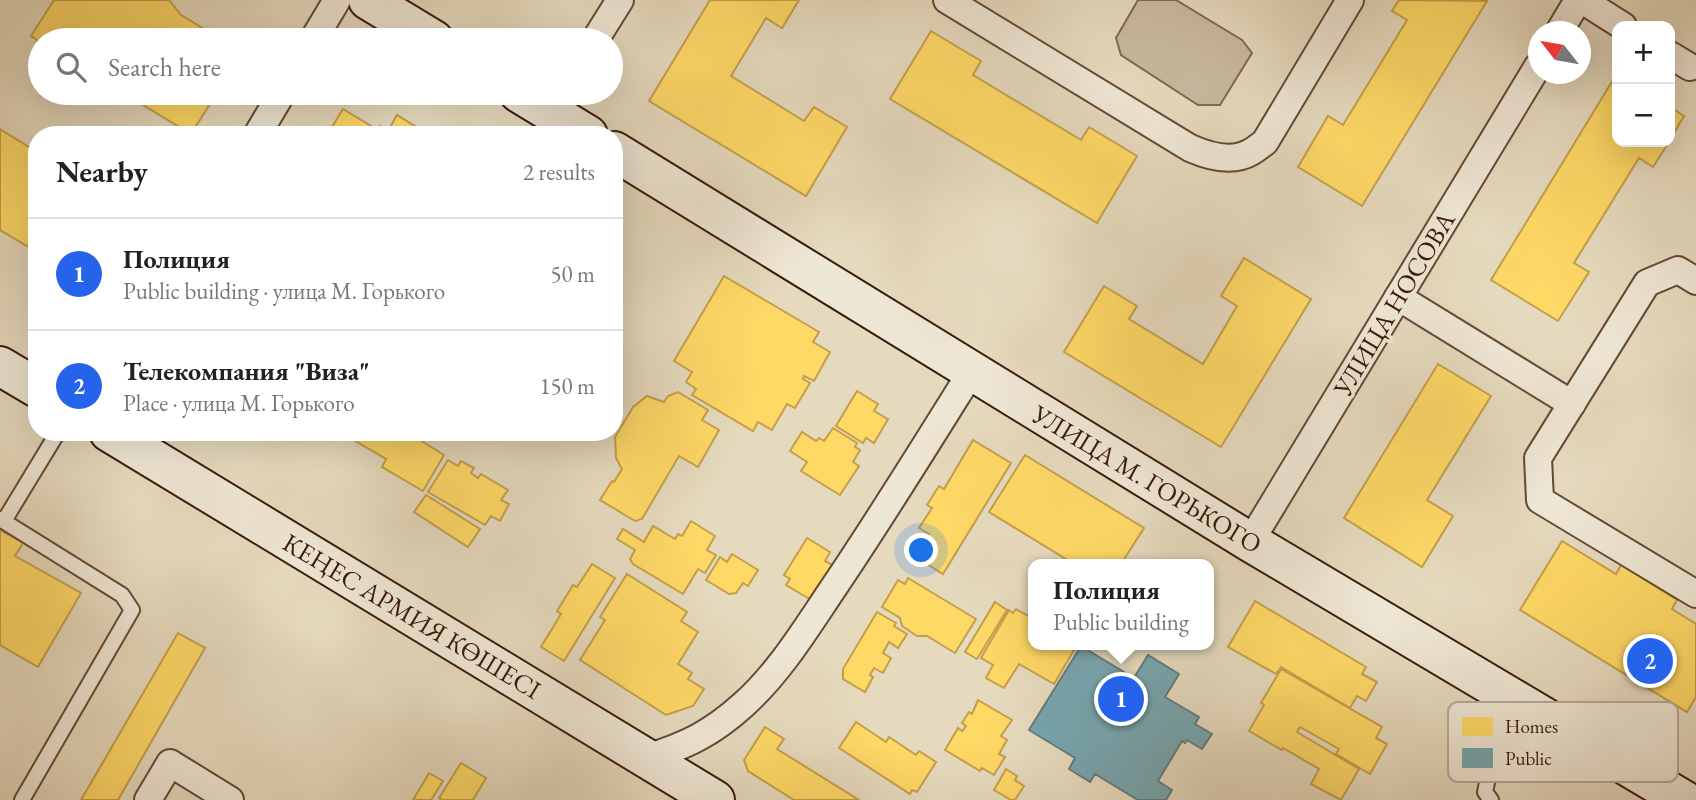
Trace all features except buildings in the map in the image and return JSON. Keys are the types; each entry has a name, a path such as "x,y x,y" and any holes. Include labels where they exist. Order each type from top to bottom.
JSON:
{"main road":[{"path":"368,0 414,28"},
{"path":"559,105 579,126"},
{"name":"УЛИЦА М. ГОРЬКОГО","path":"623,157 1250,542 1520,702"},
{"path":"0,366 28,383"},
{"name":"КЕҢЕС АРМИЯ КӨШЕСІ","path":"124,441 715,800"},
{"name":"УЛИЦА М. ГОРЬКОГО","path":"1654,782 1684,800"}],"street":[{"path":"320,28 337,0"},
{"path":"602,28 620,0"},
{"path":"947,0 1190,148 1209,156 1227,158 1249,154 1265,142 1350,0"},
{"path":"1566,21 1580,0 1615,21"},
{"name":"УЛИЦА НОСОВА","path":"1250,542 1528,82"},
{"path":"262,126 275,105"},
{"path":"1696,281 1678,270 1647,283 1538,458 1540,500 1696,594"},
{"path":"1398,297 1572,404"},
{"path":"646,758 678,748 707,733 744,704 771,675 865,541 972,371"},
{"path":"148,800 170,763 230,800"}],"lane":[{"path":"22,800 132,610 122,595 2,520 52,441"},
{"path":"1487,782 1485,792 1492,800"}],"shaded area":[{"path":"1138,0 1176,0 1242,40 1252,53 1220,105 1198,105 1121,55 1116,38"}],"place":[{"name":"Телекомпания \"Виза\"","path":"1650,661"},
{"name":"Полиция","path":"1121,699"}]}
